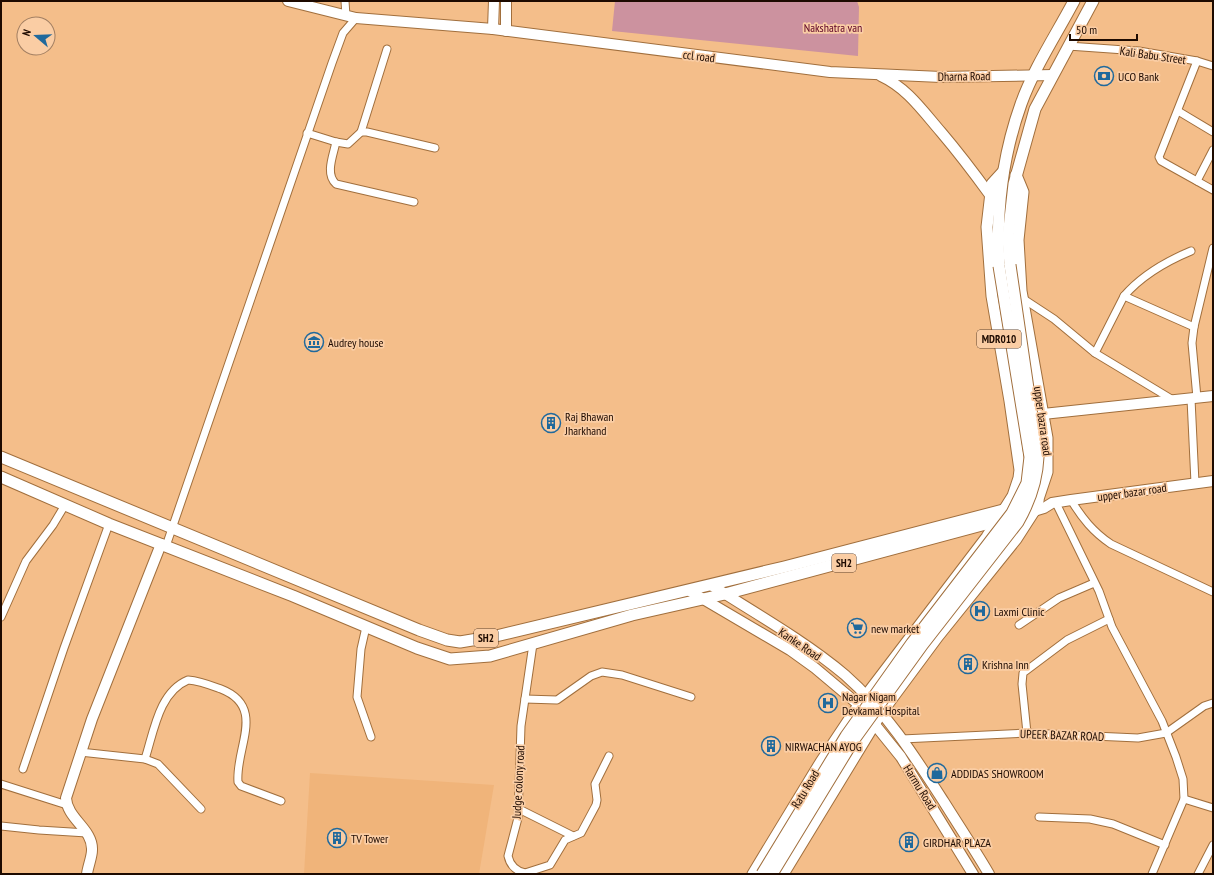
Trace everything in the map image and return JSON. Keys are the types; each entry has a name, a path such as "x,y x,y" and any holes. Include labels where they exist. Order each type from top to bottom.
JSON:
{"main road":[{"path":"762,874 846,736 912,643 1005,525 1023,492 1030,457 998,217 1003,172 1021,104 1035,74 1074,1"},
{"path":"772,874 853,741 923,644 1018,522 1029,501 1035,485 1038,457 1004,266 1011,200 1016,176 1035,109 1093,1"},
{"name":"MDR010","path":"859,705 998,521 1016,488 1020,470 992,296 987,227 992,184 1003,172"},
{"name":"upper bazra road","path":"881,713 938,636 1016,539 1036,506 1044,482 1048,463 1044,414 1022,298 1018,240 1023,192 1016,176"},
{"name":"SH2","path":"1,458 419,630 447,640 460,642 496,636 711,585 885,541 1006,508"},
{"name":"SH2","path":"1,476 109,524 417,648 450,659 490,656 625,617 725,594 998,521"},
{"name":"upper bazar road","path":"1006,508 1036,506"},
{"name":"upper bazar road","path":"998,521 1036,506"},
{"name":"Ratu Road","path":"753,874 821,762 859,705"},
{"name":"Ratu Road","path":"783,874 881,713"}],"street":[{"name":"ccl road","path":"288,1 351,17 493,29 830,72 875,73 894,82 912,97 972,170 990,195"},
{"path":"87,874 92,850 87,833 71,815 66,798 80,752 171,528 307,133 343,33 351,17 345,1"},
{"path":"493,29 494,1"},
{"path":"506,1 506,31"},
{"name":"Kali Babu Street","path":"1068,46 1139,51 1197,61 1213,66"},
{"path":"307,133 348,144 361,132 387,49"},
{"path":"1197,61 1159,157 1161,161 1213,190"},
{"name":"Dharna Road","path":"875,73 941,77 1035,74 1053,75"},
{"path":"1178,111 1213,132"},
{"path":"361,132 435,148"},
{"path":"336,142 330,172 331,180 336,184 414,202"},
{"path":"1197,181 1213,150"},
{"path":"1195,483 1192,343 1194,327 1213,248"},
{"path":"1096,353 1124,296 1137,283 1168,261 1191,250"},
{"path":"1124,296 1194,327"},
{"path":"1022,298 1054,319 1096,353 1175,401"},
{"path":"1044,414 1213,396"},
{"name":"upper bazar road","path":"1036,506 1045,499 1054,503 1213,481"},
{"path":"1071,500 1083,520 1097,534 1111,544 1213,592"},
{"path":"1054,503 1094,583 1109,619 1166,733 1176,757 1183,780 1184,799 1152,874"},
{"path":"1,617 26,561 54,525 65,505"},
{"path":"23,769 64,648 109,524"},
{"path":"1019,625 1058,598 1094,583"},
{"name":"Kanke Road","path":"711,585 844,675 881,713"},
{"name":"Kanke Road","path":"688,590 790,650 815,668 859,705"},
{"path":"1027,733 1022,684 1023,673 1067,640 1109,619"},
{"path":"366,627 361,648 357,697 371,737"},
{"name":"Judge colony road","path":"533,644 519,745 519,809 508,856 509,862 520,872 530,872 550,864 565,840 581,833 596,805 597,800 595,784 609,756"},
{"path":"525,699 557,700 591,676 602,672 622,675 691,696"},
{"path":"145,759 156,722 168,695 176,687 188,680 205,683 235,696 244,706 243,746 238,782 241,786 281,801"},
{"name":"UPEER BAZAR ROAD","path":"902,739 1027,733 1138,738 1166,733 1204,706 1213,703"},
{"name":"Harmu Road","path":"859,705 901,757 973,874"},
{"name":"Harmu Road","path":"881,713 902,739 929,778 989,874"},
{"path":"80,752 145,759 162,766 201,809"},
{"path":"1,784 67,805"},
{"path":"1184,799 1213,808"},
{"path":"519,809 573,836"},
{"path":"1039,817 1090,819 1113,824 1165,844"},
{"path":"1,826 87,833"},
{"path":"1198,874 1213,845"}],"shaded area":[{"path":"310,773 494,785 479,874 304,874"}],"green space":[{"name":"Nakshatra van","path":"615,1 857,1 859,7 858,56 612,31"}],"place":[{"name":"UCO Bank","path":"1104,76"},
{"name":"Audrey house","path":"314,342"},
{"name":"Raj Bhawan Jharkhand","path":"551,423"},
{"name":"Laxmi Clinic","path":"980,611"},
{"name":"new market","path":"857,628"},
{"name":"Krishna Inn","path":"968,664"},
{"name":"Nagar Nigam Devkamal Hospital","path":"828,703"},
{"name":"NIRWACHAN AYOG","path":"771,746"},
{"name":"ADDIDAS SHOWROOM","path":"937,773"},
{"name":"TV Tower","path":"337,838"},
{"name":"GIRDHAR PLAZA","path":"909,842"}]}
